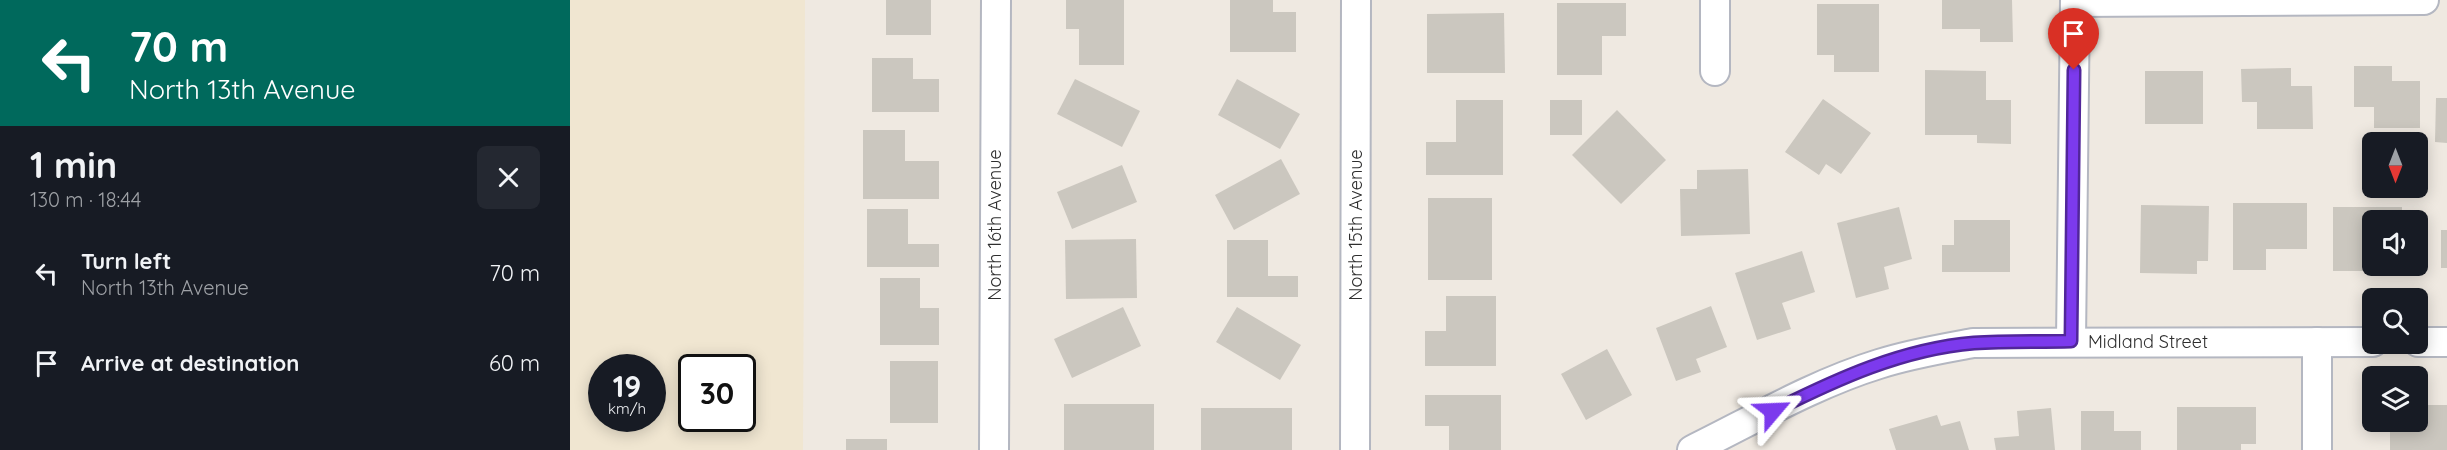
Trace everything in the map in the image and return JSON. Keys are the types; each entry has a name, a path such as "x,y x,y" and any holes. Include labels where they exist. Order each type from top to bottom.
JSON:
{"street":[{"name":"North 16th Avenue","path":"994,450 996,0"},
{"name":"North 15th Avenue","path":"1355,450 1356,0"},
{"path":"1715,0 1716,71"},
{"path":"2071,341 2075,1 2424,0"},
{"name":"Midland Street","path":"1692,450 1814,391 1877,364 1908,355 1973,344 2071,341 2362,342"},
{"path":"2317,342 2317,450"},
{"path":"2428,342 2447,342"}],"shaded area":[{"path":"570,0 805,0 803,450 570,450"}],"building":[{"path":"886,0 931,0 931,35 886,35"},
{"path":"1066,0 1124,0 1124,65 1079,65 1079,29 1066,29"},
{"path":"1230,0 1273,0 1273,12 1296,12 1296,52 1230,52"},
{"path":"1942,0 2012,0 2013,42 1980,42 1980,29 1942,29"},
{"path":"1557,3 1626,3 1626,36 1602,36 1602,75 1557,75"},
{"path":"1817,4 1879,4 1879,72 1834,72 1834,55 1817,55"},
{"path":"1504,13 1505,73 1427,73 1427,14"},
{"path":"872,58 913,58 913,79 939,79 939,112 872,112"},
{"path":"2354,66 2392,66 2392,81 2420,81 2420,128 2374,128 2374,107 2354,107"},
{"path":"2291,68 2291,86 2312,86 2313,129 2257,129 2257,102 2242,102 2241,69"},
{"path":"1925,70 1986,71 1986,100 2011,100 2011,144 1977,143 1977,135 1925,135"},
{"path":"2145,71 2203,71 2203,124 2145,124"},
{"path":"1075,79 1140,111 1122,147 1057,114"},
{"path":"1237,79 1300,114 1280,149 1218,115"},
{"path":"2436,98 2447,98 2447,143 2435,142"},
{"path":"1823,99 1871,133 1841,174 1826,164 1819,175 1785,152"},
{"path":"1456,100 1503,100 1503,175 1426,175 1426,142 1456,142"},
{"path":"1550,100 1582,100 1582,135 1550,135"},
{"path":"1617,110 1666,160 1621,204 1572,155"},
{"path":"863,130 905,130 905,161 939,161 939,199 863,199"},
{"path":"1281,159 1300,194 1234,230 1215,195"},
{"path":"1122,165 1137,202 1072,229 1057,192"},
{"path":"1748,169 1750,234 1681,236 1680,189 1697,189 1697,170"},
{"path":"1428,198 1492,198 1492,280 1428,280"},
{"path":"2233,203 2307,203 2307,249 2266,249 2266,270 2233,270"},
{"path":"2141,205 2209,206 2208,261 2197,261 2197,274 2140,273"},
{"path":"1899,207 1912,259 1884,267 1889,289 1856,298 1837,223"},
{"path":"2333,207 2402,207 2402,210 2362,210 2362,271 2333,271"},
{"path":"867,209 908,209 908,244 939,244 939,267 867,267"},
{"path":"1954,220 2010,220 2010,272 1942,272 1942,245 1954,245"},
{"path":"2441,230 2447,230 2447,268 2441,268"},
{"path":"1136,239 1137,298 1066,299 1065,240"},
{"path":"1227,240 1268,240 1268,276 1298,276 1298,297 1227,297"},
{"path":"1802,251 1815,292 1782,303 1791,329 1757,340 1735,273"},
{"path":"880,278 920,278 920,308 939,308 939,345 880,345"},
{"path":"1446,296 1496,296 1496,366 1425,366 1425,331 1446,331"},
{"path":"1711,306 1727,347 1696,359 1701,372 1676,381 1656,328"},
{"path":"1123,307 1141,346 1072,378 1054,339"},
{"path":"1237,307 1301,345 1280,380 1216,342"},
{"path":"1607,349 1632,395 1586,420 1561,374"},
{"path":"890,361 938,361 938,423 890,423"},
{"path":"1425,395 1501,395 1501,450 1449,450 1449,426 1425,426"},
{"path":"1064,404 1154,404 1154,450 1064,450"},
{"path":"2428,405 2447,405 2447,450 2390,450 2390,432 2428,432"},
{"path":"2177,407 2256,407 2256,444 2241,444 2241,450 2177,450"},
{"path":"1201,408 1292,408 1292,450 1201,450"},
{"path":"2051,408 2055,450 1996,450 1994,438 2019,436 2017,411"},
{"path":"2081,411 2114,411 2114,431 2141,431 2141,450 2081,450"},
{"path":"1937,415 1941,426 1960,421 1969,450 1896,450 1889,429"},
{"path":"846,439 887,439 887,450 846,450"}],"route":[{"path":"1773,411 1877,364 1918,352 1973,344 2071,341 2074,70"}]}
